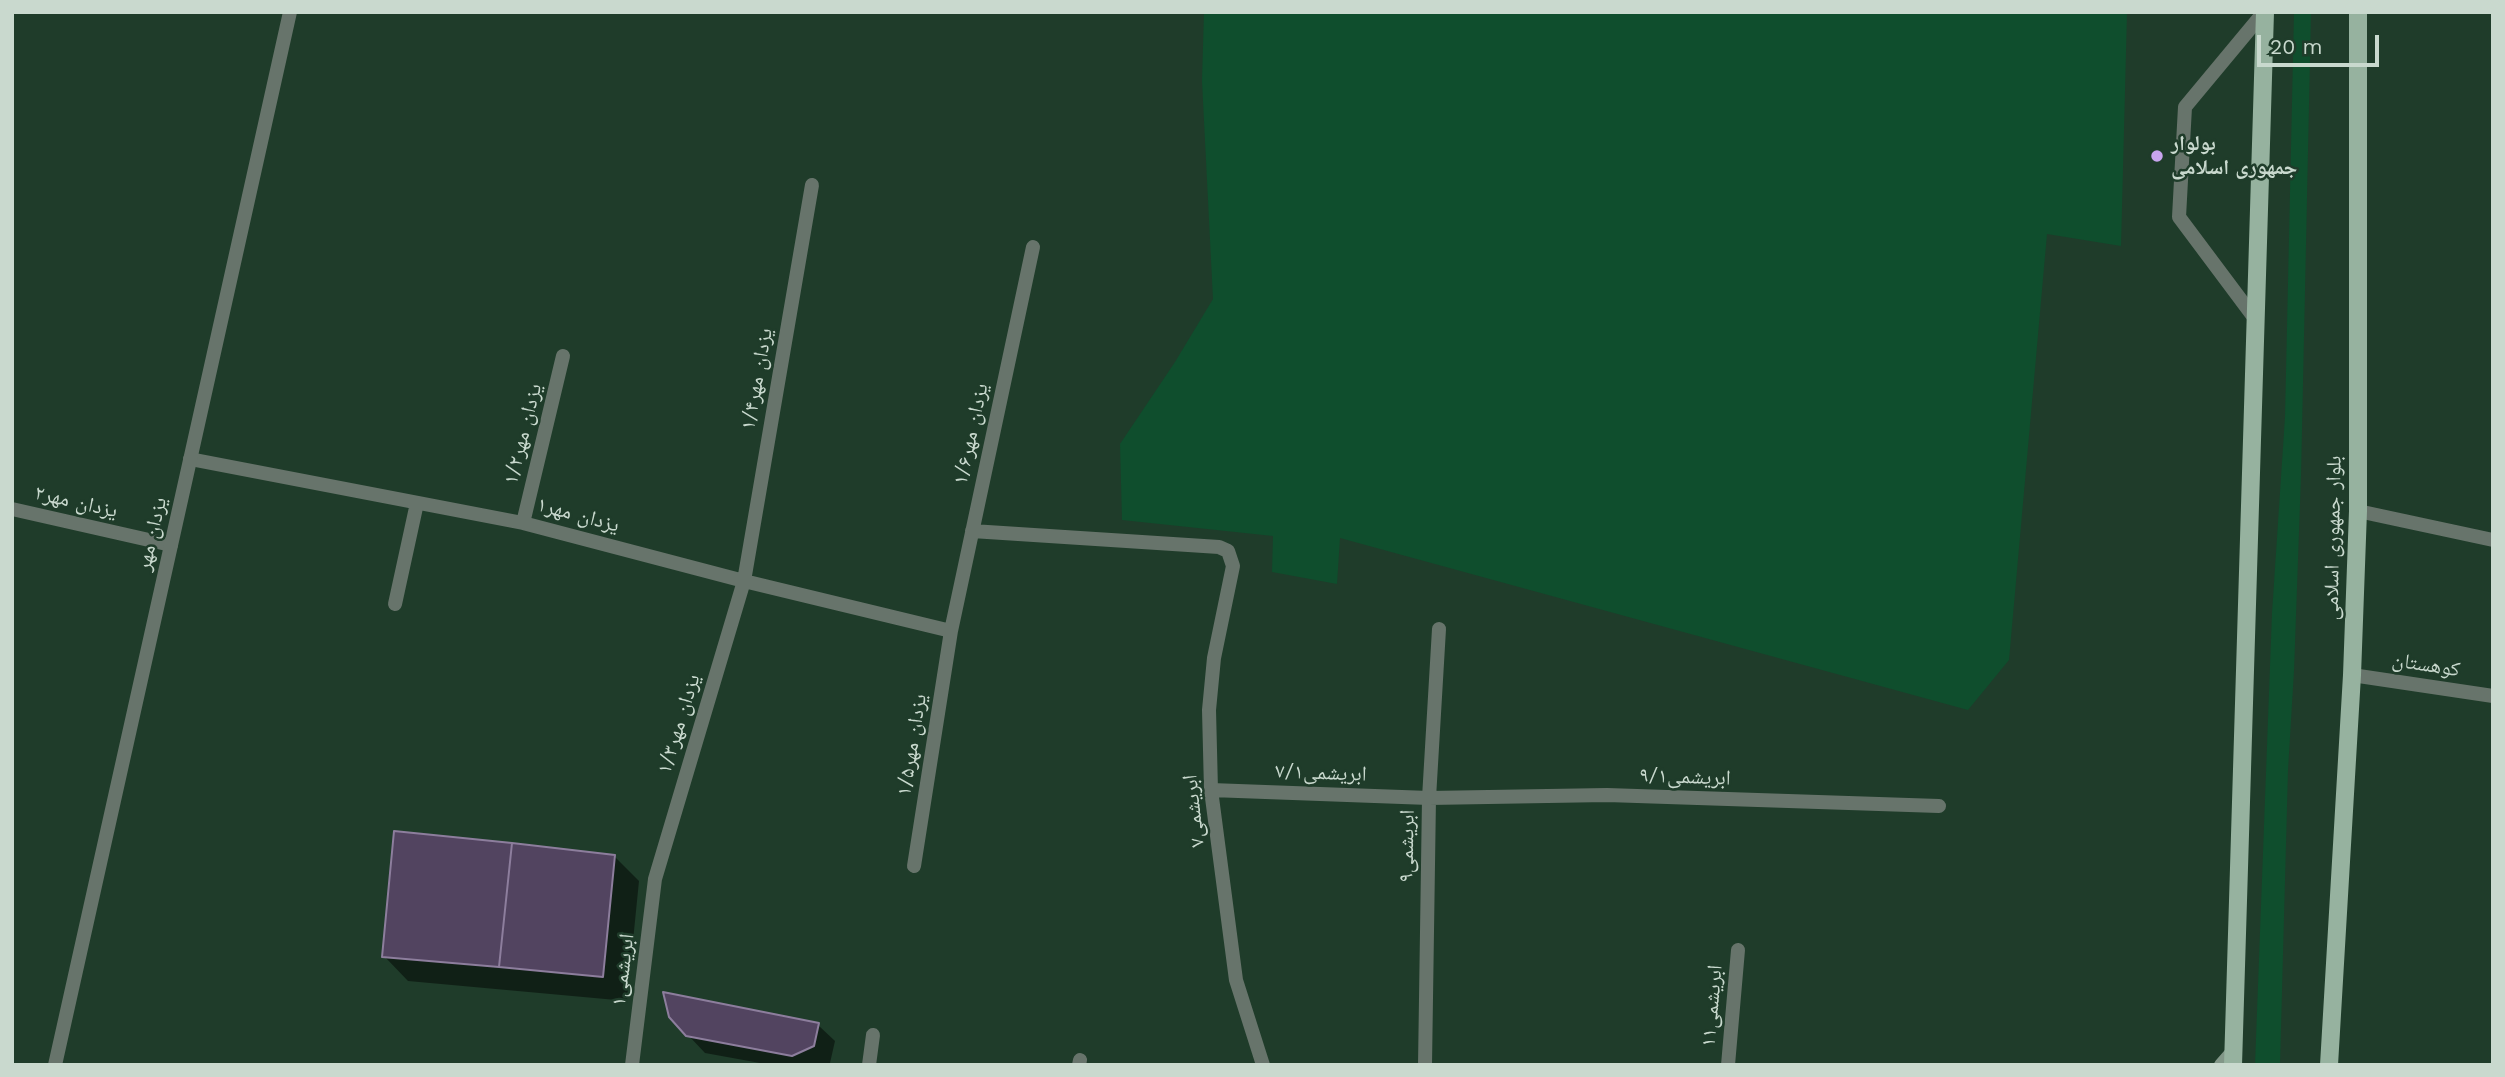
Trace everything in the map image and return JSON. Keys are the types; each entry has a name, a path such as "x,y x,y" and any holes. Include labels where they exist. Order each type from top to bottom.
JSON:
{"main road":[{"path":"2221,1065 2234,1057 2265,12"},
{"name":"بلوار جمهوری اسلامی","path":"2329,1065 2352,675 2358,511 2358,12"}],"street":[{"name":"یزدان مهر","path":"55,1065 290,12"},
{"path":"2256,320 2179,217 2185,107 2265,12"},
{"name":"۱/۴یزدان مهر","path":"744,581 812,185"},
{"name":"۱/۶یزدان مهر","path":"951,631 1033,247"},
{"name":"۱/۲یزدان مهر","path":"523,523 563,356"},
{"name":"یزدان مهر۱","path":"190,460 523,523 744,581 951,631"},
{"path":"395,604 418,503"},
{"name":"یزدان مهر۲","path":"12,509 171,545"},
{"path":"2358,511 2493,540"},
{"name":"ابریشمی۷","path":"972,531 1219,547 1228,551 1233,566 1214,658 1209,710 1210,790 1236,980 1263,1065"},
{"name":"۱/۳یزدان مهر","path":"655,880 744,581"},
{"name":"ابریشمی۹","path":"1424,1065 1429,798 1439,629"},
{"name":"۱/۵یزدان مهر","path":"914,866 951,631"},
{"name":"کوهستان","path":"2352,675 2493,696"},
{"name":"ابریشمی۷/۱","path":"1210,790 1429,798"},
{"name":"۹/۱ابریشمی","path":"1429,798 1607,796 1938,806"},
{"name":"ابریشمی۱","path":"632,1065 655,880"},
{"name":"ابریشمی۱۱","path":"1728,1065 1738,950"},
{"path":"869,1065 873,1035"}],"green space":[{"path":"1204,12 2127,12 2121,246 2047,234 2009,660 1968,710 1340,538 1337,584 1272,572 1273,536 1122,520 1120,444 1213,299 1202,81"},
{"path":"2294,12 2311,12 2301,476 2288,770 2280,1065 2255,1065 2272,613 2285,417"}],"building":[{"path":"394,831 512,843 499,967 382,957"},
{"path":"512,843 615,855 603,977 499,967"},
{"path":"663,992 819,1023 814,1046 792,1056 686,1036 669,1017"}],"place":[{"name":"بولوار جمهوری اسلامی","path":"2157,156"}]}
